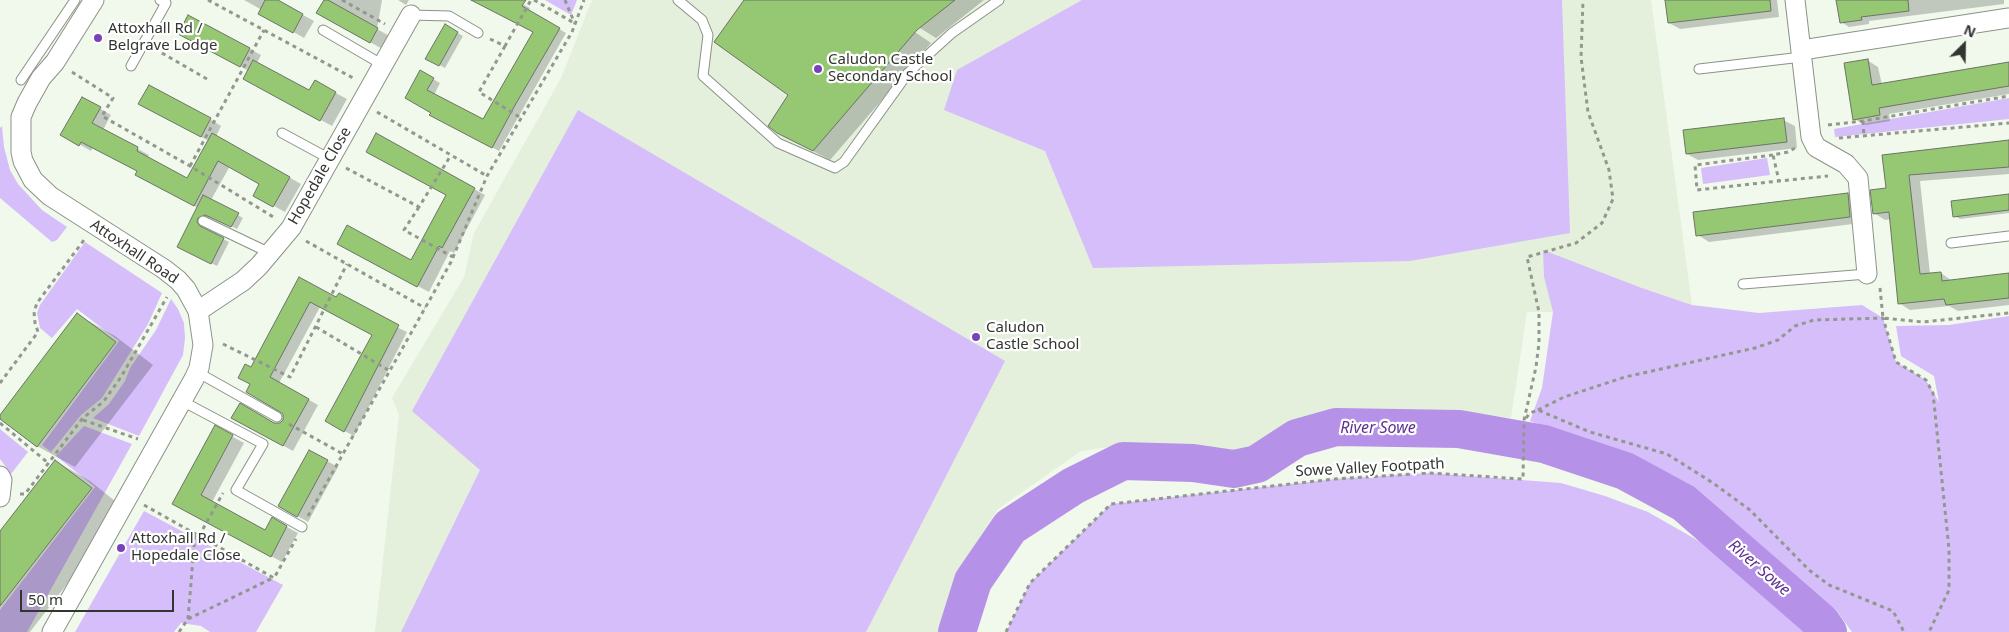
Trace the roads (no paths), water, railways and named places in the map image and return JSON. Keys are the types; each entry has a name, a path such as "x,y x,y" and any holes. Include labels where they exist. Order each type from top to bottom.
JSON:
{"street":[{"name":"Attoxhall Road","path":"52,632 182,401 197,372 202,356 203,334 198,311 186,288 164,269 40,188 27,170 21,152 21,117 34,90 55,62 94,0"},
{"path":"1795,0 1811,133 1821,151 1846,164 1856,174 1859,184 1867,274"},
{"name":"Hopedale Close","path":"198,311 243,281 271,254 291,228 410,14"},
{"path":"1802,53 2009,18"}],"lane":[{"path":"21,80 75,0"},
{"path":"130,66 166,4 160,0"},
{"path":"678,0 702,20 708,35 703,76 778,143 835,168 844,162 908,73 952,33 999,0"},
{"path":"410,14 449,16 478,33"},
{"path":"323,30 382,65"},
{"path":"1699,69 1802,53"},
{"path":"282,133 330,160"},
{"path":"203,221 271,254"},
{"path":"1951,243 2009,236"},
{"path":"1743,284 1867,274"},
{"path":"197,372 277,418"},
{"path":"182,401 263,444 236,490 302,527"}],"waterway":[{"name":"River Sowe","path":"957,632 973,581 1010,527 1073,486 1123,461 1193,463 1234,469 1257,464 1297,438 1336,427 1459,429 1544,444 1625,471 1684,503 1821,622 1828,632"}],"place":[{"name":"Attoxhall Rd / Belgrave Lodge","path":"98,38"},
{"name":"Caludon Castle Secondary School","path":"818,69"},
{"name":"Caludon Castle School","path":"976,337"},
{"name":"Attoxhall Rd / Hopedale Close","path":"121,548"}]}
